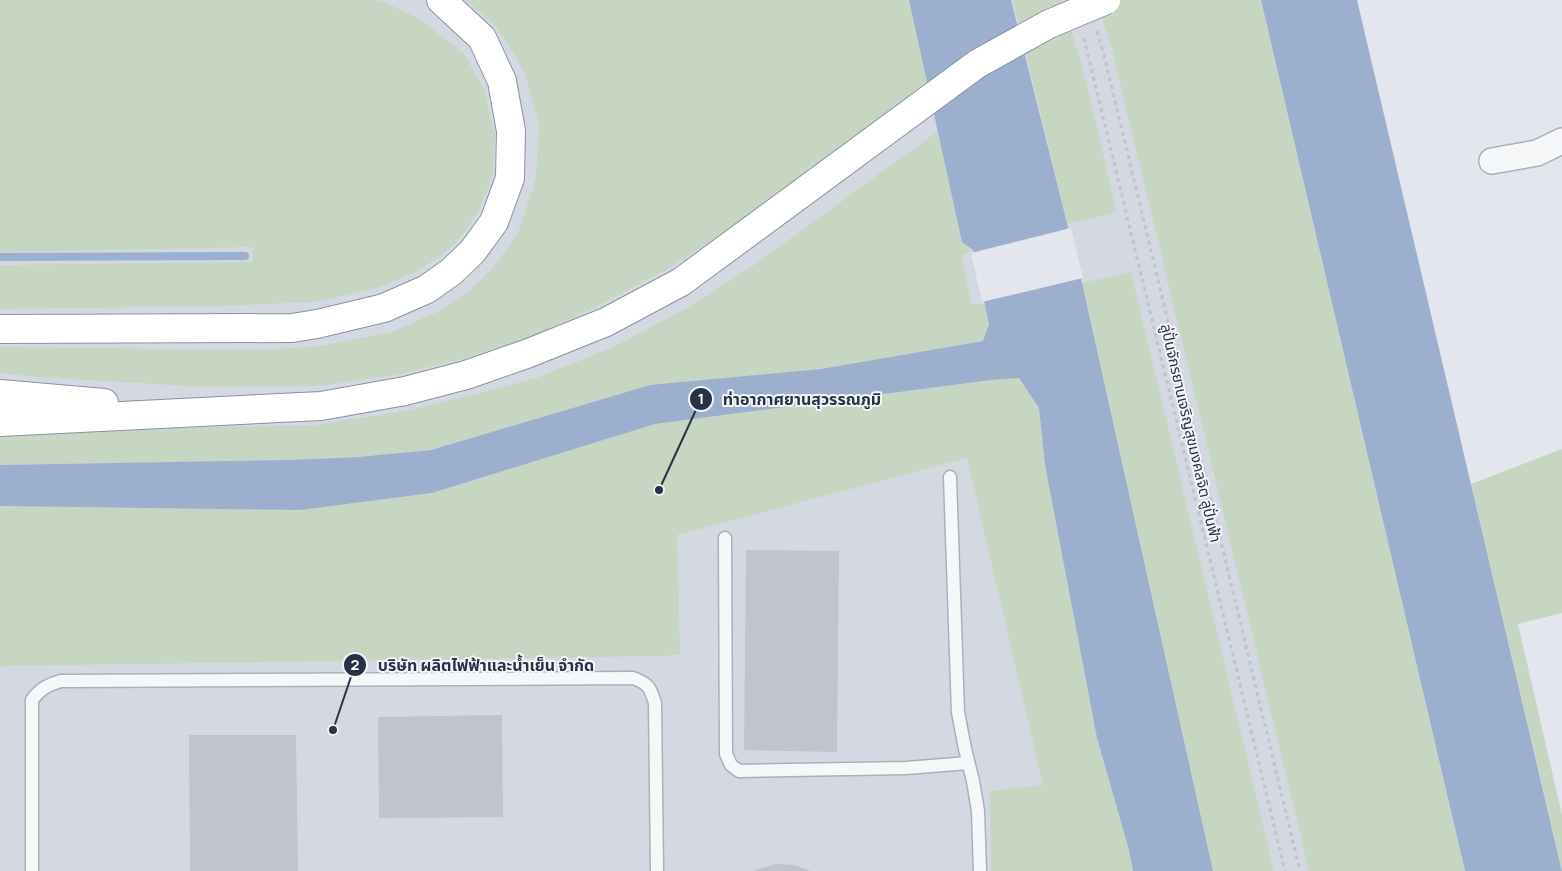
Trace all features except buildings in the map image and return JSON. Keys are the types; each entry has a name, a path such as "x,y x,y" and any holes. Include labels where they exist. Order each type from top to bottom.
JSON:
{"highway":[{"path":"0,329 292,328 384,308 427,290 451,272 472,252 494,222 510,178 511,131 502,81 482,38 441,0"},
{"path":"0,422 321,406 405,391 466,375 529,353 606,322 681,282 977,64 1049,24 1106,0"},
{"path":"0,394 207,412"}],"street":[{"path":"1492,161 1537,153 1562,141"}],"lane":[{"path":"950,478 958,712 978,810 980,871"},
{"path":"725,538 726,754 732,765 739,771 906,768 968,763"},
{"path":"32,871 32,700 38,691 48,685 70,681 623,678 633,678 644,683 651,689 655,703 657,871"}],"path":[{"path":"1096,28 1300,871"},
{"name":"ลู่ปั่นจักรยานเจริญสุขมงคลจิต ลู่ปั่นฟ้า","path":"1084,35 1284,871"}],"shaded area":[{"path":"0,0 1204,0 1408,871 0,871"}],"green space":[{"path":"0,0 373,0 388,4 420,19 464,54 484,89 495,134 493,176 477,214 458,241 439,257 416,272 377,288 313,302 223,306 0,309 0,265 253,262 252,247 0,252"},
{"path":"466,0 909,0 927,82 742,220 673,266 596,307 524,340 462,359 397,375 320,386 204,387 36,377 0,373 0,347 263,350 321,346 392,332 439,311 466,294 493,268 518,233 536,178 539,125 525,73 497,27"},
{"path":"1013,0 1062,0 1082,66 1117,212 1067,224"},
{"path":"1097,0 1261,0 1465,871 1309,871 1113,53"},
{"path":"938,131 962,242 973,250 961,256 972,304 985,304 989,324 983,341 821,369 650,385 431,450 358,457 289,460 0,465 0,432 315,425 403,411 536,378 611,348 691,306 760,261"},
{"path":"1131,272 1274,871 1213,871 1082,283"},
{"path":"1019,378 1039,408 1045,465 1097,738 1129,850 1133,871 991,871 990,791 1043,785 967,458 677,535 680,654 665,656 0,666 0,506 300,510 432,493 655,424 991,380"},
{"path":"1562,449 1562,613 1518,624 1562,815 1562,869 1471,484"}],"water":[{"path":"909,0 1011,0 1082,283 1213,871 1133,871 1129,850 1097,738 1045,465 1039,408 1019,378 991,380 655,424 432,493 300,510 0,506 0,465 289,460 358,457 431,450 650,385 821,369 983,341 989,324 973,250 962,242"},
{"path":"1261,0 1357,0 1562,871 1465,871"}],"pier":[{"path":"1071,228 1083,278 982,302 971,253"}],"waterway":[{"path":"0,257 245,256"}],"place":[{"name":"ท่าอากาศยานสุวรรณภูมิ","path":"659,490"},
{"name":"บริษัท ผลิตไฟฟ้าและน้ำเย็น จำกัด","path":"333,730"}]}
